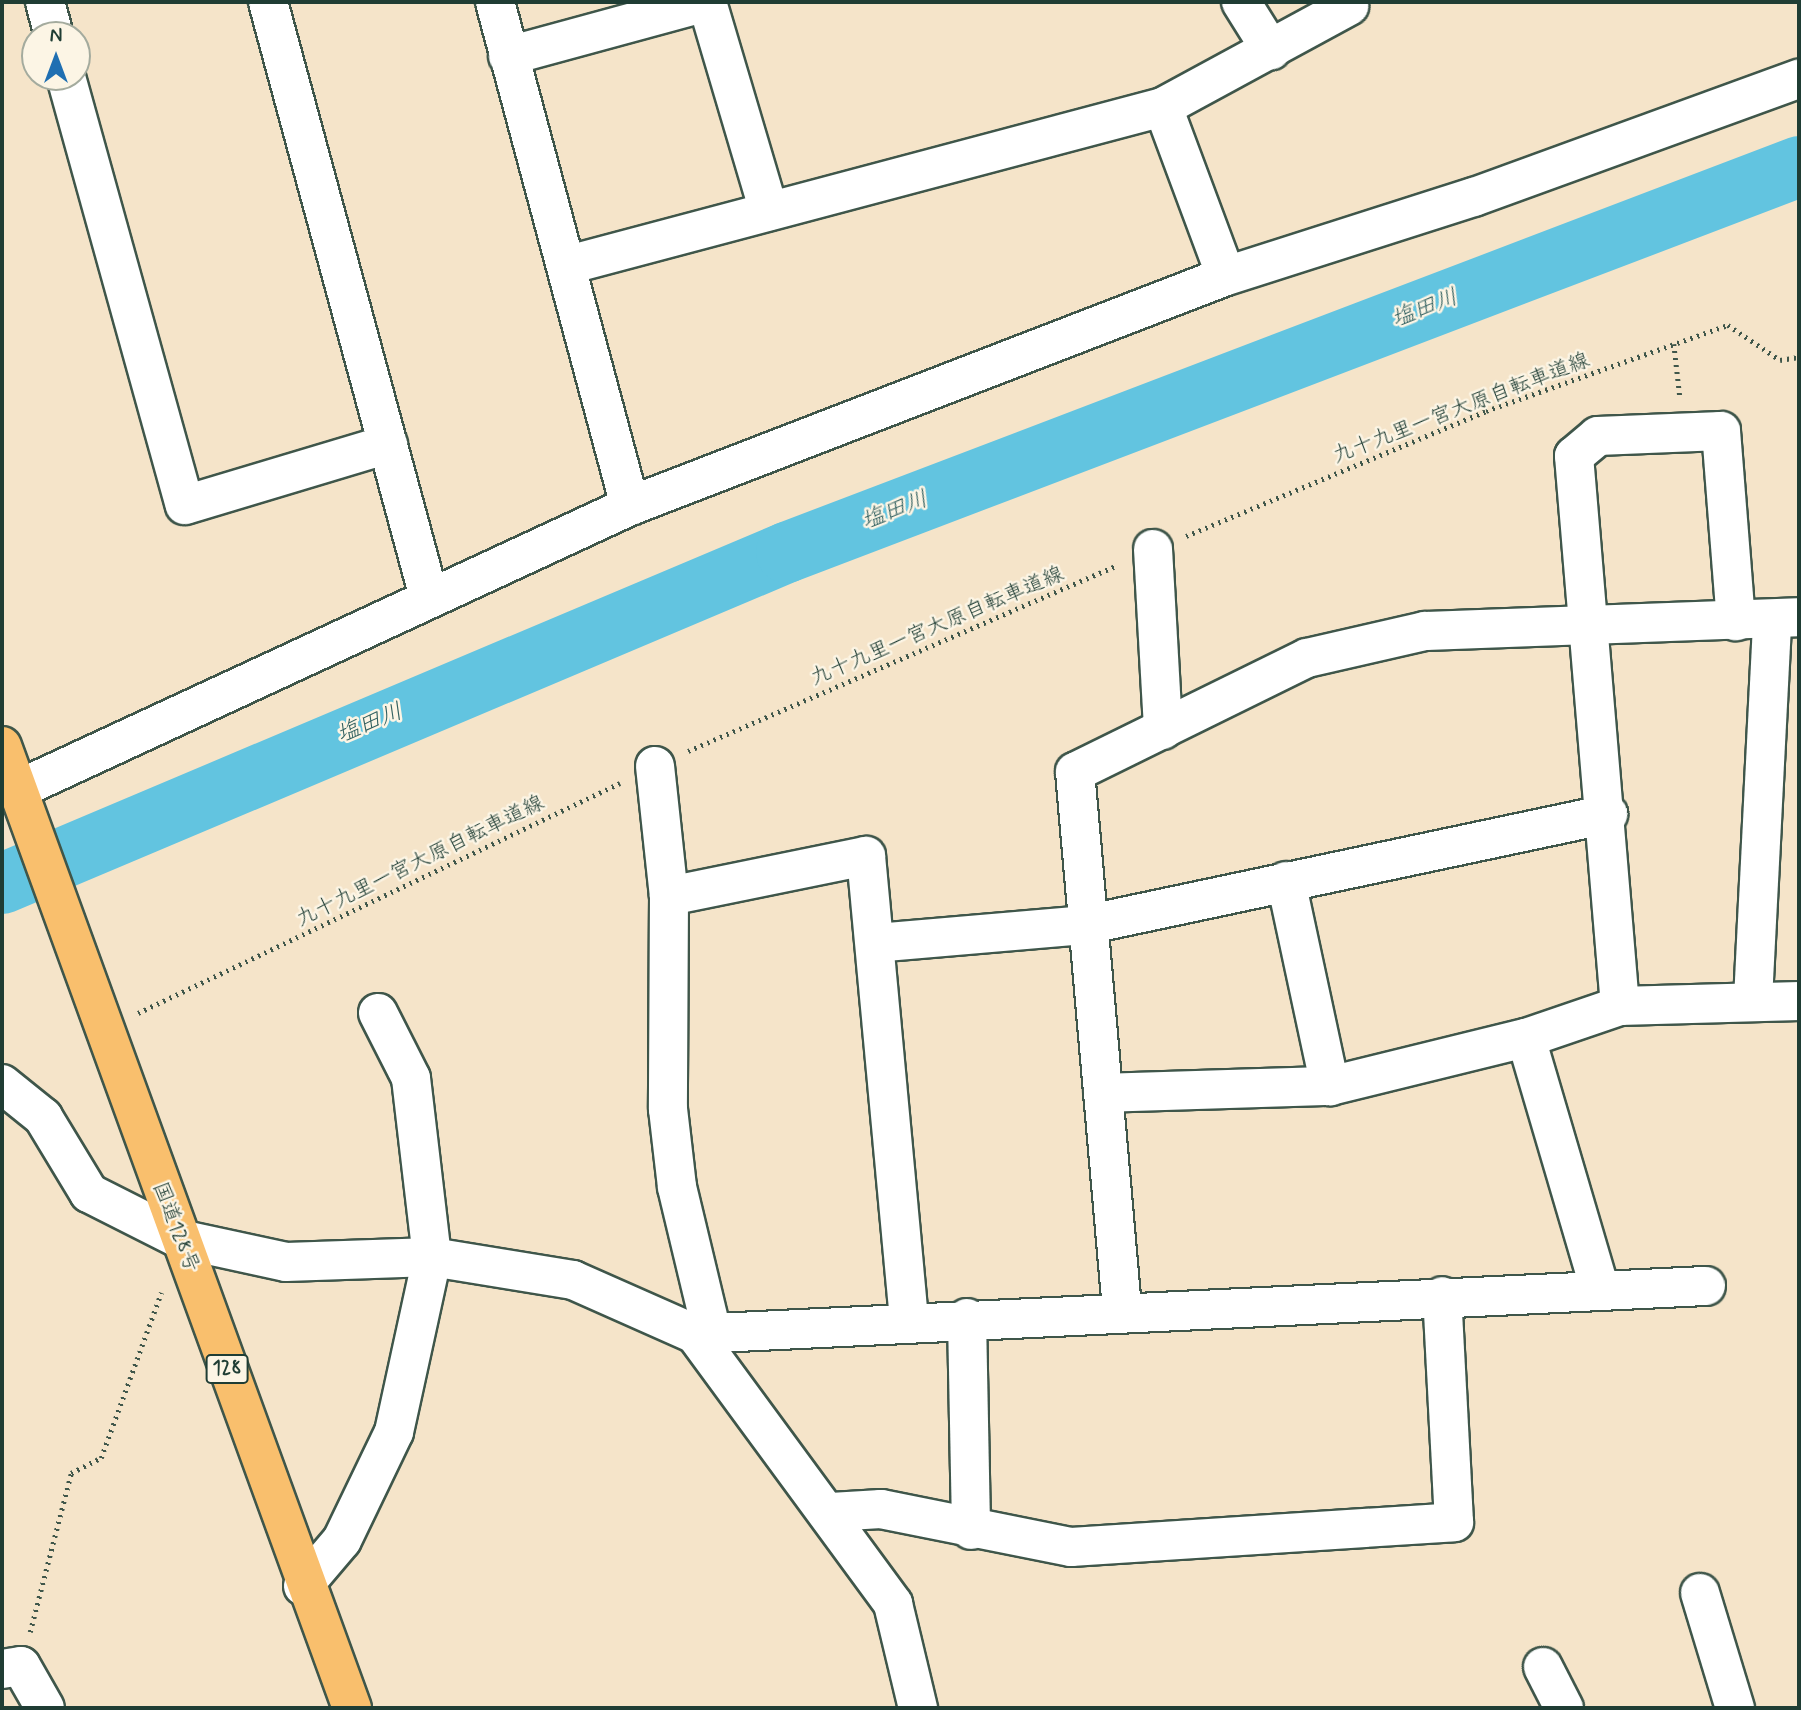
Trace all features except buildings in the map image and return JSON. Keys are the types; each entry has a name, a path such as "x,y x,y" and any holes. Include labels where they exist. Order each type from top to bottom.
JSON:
{"highway":[{"name":"国道128号","path":"2,746 101,1031 180,1239 303,1586 352,1708"}],"street":[{"path":"45,2 50,21"},
{"path":"268,2 429,597"},
{"path":"495,2 568,265 630,506"},
{"path":"508,55 707,2 769,211"},
{"path":"1241,2 1271,50"},
{"path":"568,265 1163,107 1349,6"},
{"path":"17,790 630,506 1226,276 1474,197 1799,79"},
{"path":"70,91 185,505 388,444"},
{"path":"1163,107 1226,276"},
{"path":"1620,1006 1608,814 1574,456 1598,436 1721,431 1769,619 1753,1000"},
{"path":"1153,549 1163,730"},
{"path":"1122,1309 1086,925 1075,772 1307,658 1425,631 1592,629 1769,619"},
{"path":"655,766 669,896 668,1109 677,1187 704,1334 831,1512 892,1604 918,1708"},
{"path":"875,943 1086,925 1608,814"},
{"path":"669,896 866,856 909,1319"},
{"path":"1286,881 1330,1086"},
{"path":"1103,1093 1330,1086 1526,1038 1620,1006 1753,1000 1799,1001"},
{"path":"303,1586 342,1540 394,1432 432,1257 411,1078 378,1013"},
{"path":"1526,1038 1601,1290"},
{"path":"2,1084 43,1117 89,1193 180,1239 286,1262 432,1257 573,1280 704,1334 909,1319 1706,1286"},
{"path":"831,1512 881,1509 971,1531 1071,1547 1454,1522 1442,1296"},
{"path":"968,1318 971,1531"},
{"path":"1700,1593 1735,1708"},
{"path":"1543,1667 1564,1708"},
{"path":"11,1668 45,1708"}],"path":[{"name":"九十九里一宮大原自転車道線","path":"101,1031 655,766 1153,549 1486,411 1728,325 1780,360 1799,357"},
{"path":"1674,344 1684,433"},
{"path":"11,1668 71,1473 101,1458 180,1239"}],"waterway":[{"name":"塩田川","path":"2,883 786,552 1799,166"}]}
